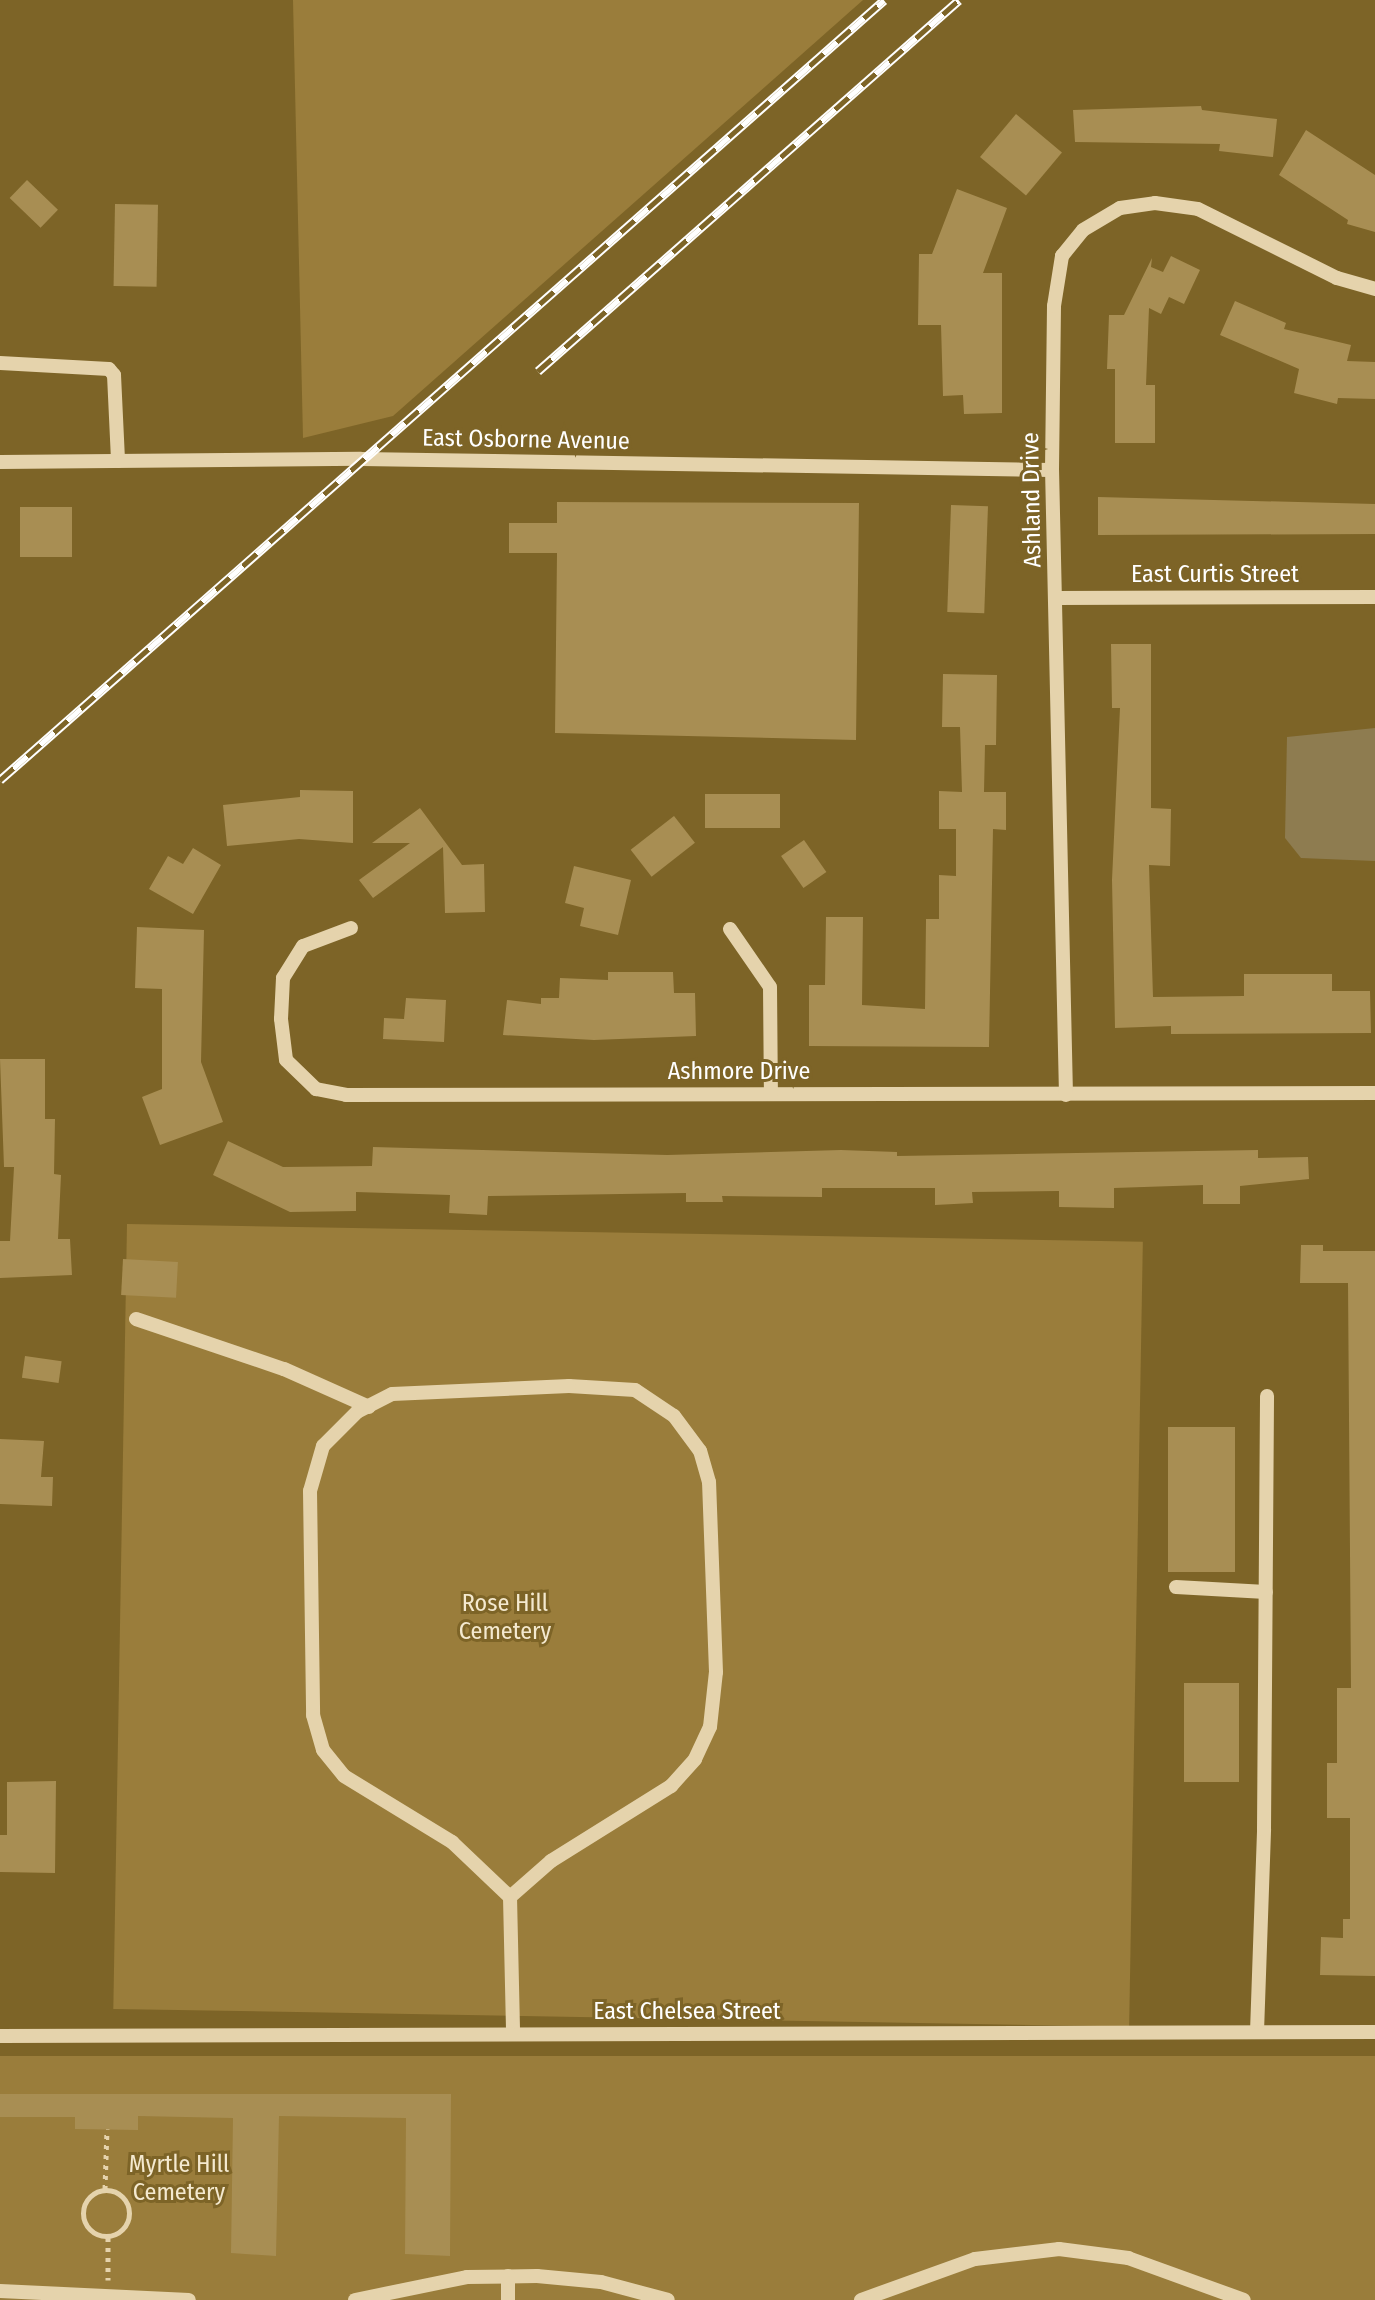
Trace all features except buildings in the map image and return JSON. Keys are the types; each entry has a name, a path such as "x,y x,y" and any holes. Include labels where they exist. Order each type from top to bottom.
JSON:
{"street":[{"name":"Ashland Drive","path":"1066,1095 1052,470 1054,306 1062,256 1083,230 1120,208 1155,203 1198,209 1337,278 1375,289"},
{"path":"0,363 109,369 114,375 118,461"},
{"name":"East Osborne Avenue","path":"0,462 361,459 1052,470"},
{"name":"East Curtis Street","path":"1056,598 1375,597"},
{"name":"Ashmore Drive","path":"351,928 303,946 283,978 286,1060 316,1089 346,1095 1375,1093"},
{"path":"730,929 770,987 771,1094"},
{"path":"136,1319 284,1369 369,1407"},
{"path":"510,1897 551,1861 671,1786 695,1759 710,1727 716,1672 709,1482 700,1451 674,1416 635,1390 569,1386 392,1394 369,1407 323,1446 310,1491 313,1715 323,1750 344,1776 452,1842 510,1897 513,2034"},
{"path":"1257,2032 1267,1396"},
{"path":"1176,1587 1266,1592"},
{"name":"East Chelsea Street","path":"0,2036 1375,2032"},
{"path":"861,2300 975,2259 1059,2249 1128,2258 1244,2300"},
{"path":"508,2276 508,2300"},
{"path":"355,2300 467,2277 508,2276 601,2282 668,2300"},
{"path":"0,2291 189,2300"}],"path":[{"path":"105,2189 107,2129"},
{"path":"105,2189 124,2198 129,2212 126,2226 108,2237 93,2233 82,2214 86,2200 105,2189"},
{"path":"108,2237 108,2298"}],"green space":[{"path":"293,0 863,0 393,416 303,438"},
{"name":"Rose Hill Cemetery","path":"127,1224 1143,1242 1129,2027 113,2009"},
{"name":"Myrtle Hill Cemetery","path":"0,2056 1375,2056 1375,2300 0,2300"}],"shaded area":[{"path":"1375,728 1375,861 1301,858 1285,838 1287,737"}],"railway":[{"path":"0,780 884,0"},
{"path":"538,371 959,0"}]}
